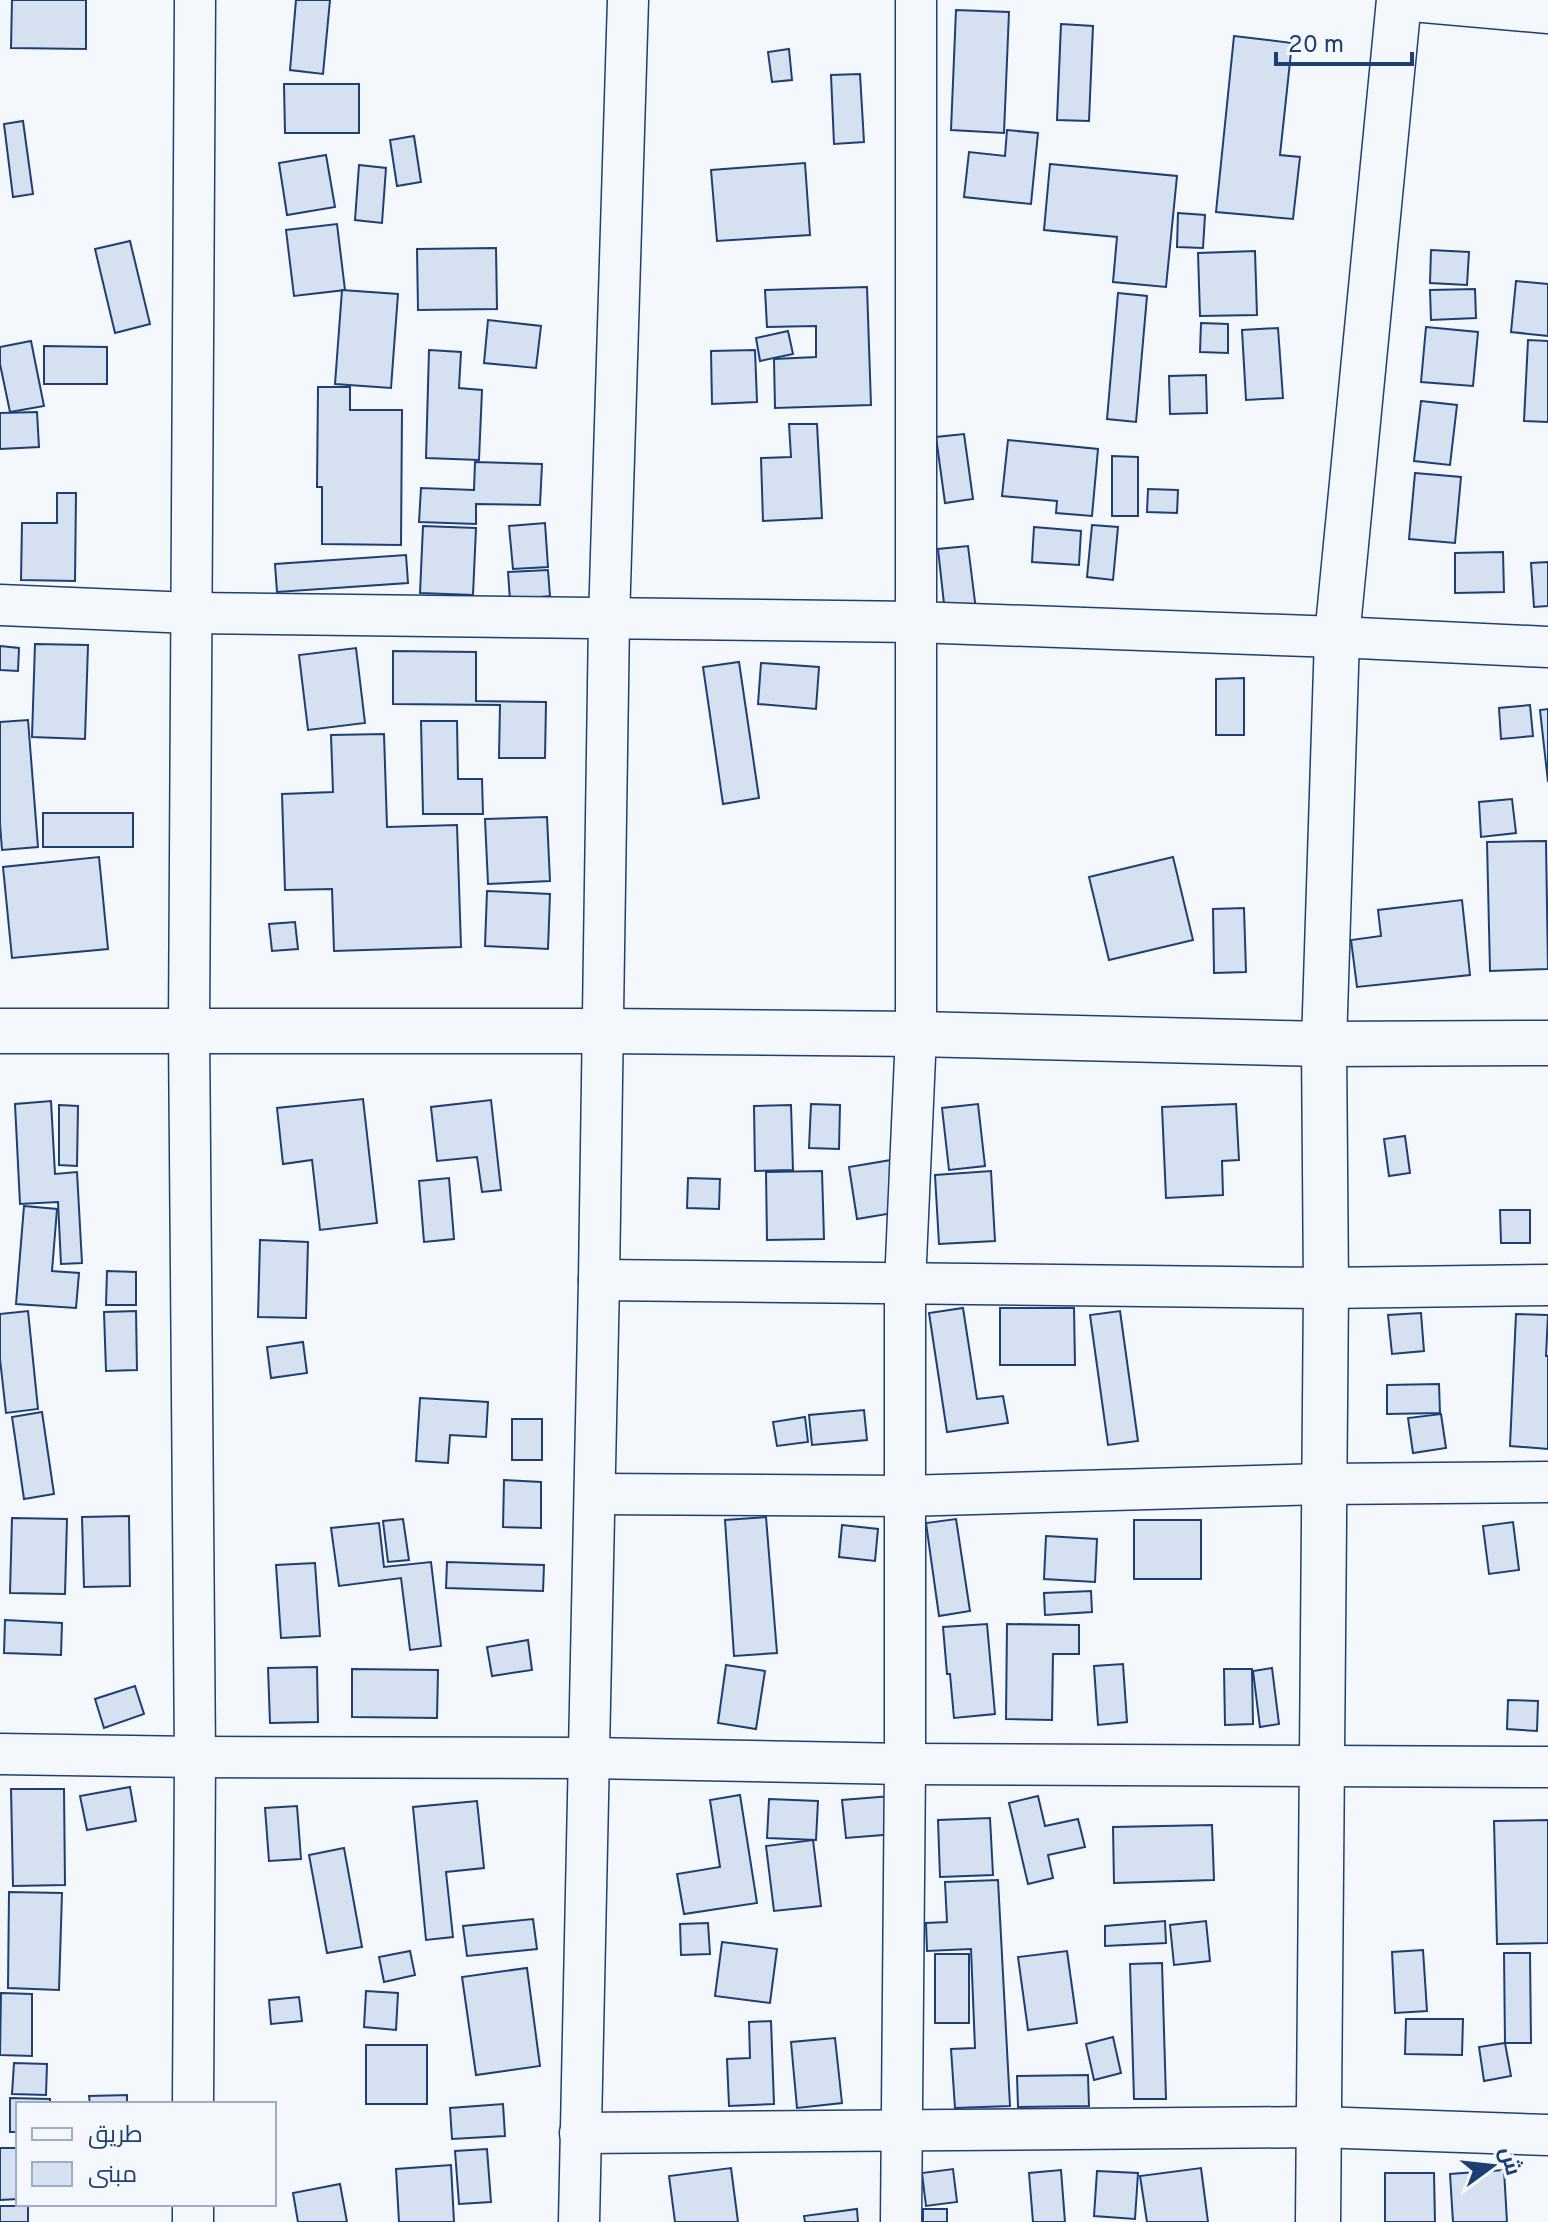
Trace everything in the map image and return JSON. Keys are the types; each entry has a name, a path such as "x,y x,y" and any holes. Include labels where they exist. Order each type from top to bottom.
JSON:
{"street":[{"path":"193,2102 195,1757 189,1031 195,0"},
{"path":"579,2222 609,620 628,0"},
{"path":"901,2222 905,1284 916,1034 916,0"},
{"path":"1318,2222 1326,1288 1324,1044 1337,637 1400,0 1548,13"},
{"path":"0,605 191,613 915,622 1548,647"},
{"path":"0,1031 603,1031 916,1034 1324,1044 1548,1043"},
{"path":"599,1280 1326,1288 1548,1285"},
{"path":"595,1494 904,1496 1323,1484 1548,1482"},
{"path":"0,1754 1548,1767"},
{"path":"580,2133 1318,2127 1548,2135"}],"building":[{"path":"12,0 86,0 86,49 11,48"},
{"path":"296,0 330,0 323,74 290,70"},
{"path":"956,10 1009,12 1004,133 951,130"},
{"path":"1061,24 1093,26 1089,121 1057,120"},
{"path":"1234,36 1292,43 1280,155 1300,157 1293,219 1216,212"},
{"path":"789,49 792,80 772,82 768,52"},
{"path":"860,74 864,142 834,144 831,75"},
{"path":"284,84 359,84 359,133 285,133"},
{"path":"23,121 33,194 13,197 4,124"},
{"path":"1007,130 1038,133 1031,204 964,197 969,152 1005,156"},
{"path":"414,136 421,182 397,186 390,140"},
{"path":"326,155 335,207 287,215 279,163"},
{"path":"805,163 810,235 717,241 711,170"},
{"path":"1050,164 1177,176 1166,287 1113,282 1117,237 1044,230"},
{"path":"359,165 386,168 382,223 355,220"},
{"path":"1178,213 1205,215 1203,248 1177,247"},
{"path":"337,224 345,290 294,296 286,230"},
{"path":"130,241 150,324 115,333 95,249"},
{"path":"496,248 497,309 418,310 417,249"},
{"path":"1431,250 1469,252 1467,285 1430,283"},
{"path":"1255,251 1257,315 1200,316 1198,253"},
{"path":"1516,281 1548,284 1548,336 1511,332"},
{"path":"867,287 871,405 775,408 774,359 816,357 816,326 767,327 765,290"},
{"path":"1475,289 1476,318 1431,320 1430,290"},
{"path":"342,290 398,294 391,388 335,384"},
{"path":"1118,293 1147,296 1136,422 1107,419"},
{"path":"488,320 541,326 536,368 484,363"},
{"path":"1201,323 1228,324 1228,353 1200,352"},
{"path":"1426,327 1478,332 1473,386 1421,382"},
{"path":"1278,328 1283,398 1246,400 1242,330"},
{"path":"788,331 793,354 760,361 756,338"},
{"path":"1528,340 1548,341 1548,422 1524,421"},
{"path":"31,341 44,406 10,412 0,364 0,347"},
{"path":"44,346 107,347 107,384 44,384"},
{"path":"429,350 461,352 459,388 482,390 479,460 426,458"},
{"path":"755,350 757,402 712,404 711,351"},
{"path":"1206,375 1207,413 1170,414 1169,376"},
{"path":"318,387 350,387 350,410 402,410 401,545 322,544 322,487 317,487"},
{"path":"1421,401 1457,405 1450,465 1414,461"},
{"path":"37,412 39,447 0,449 0,413"},
{"path":"789,424 817,424 822,518 763,521 761,458 791,457"},
{"path":"964,434 973,499 945,503 936,437"},
{"path":"1008,440 1098,449 1092,516 1056,513 1057,501 1002,496"},
{"path":"1112,456 1138,457 1138,516 1112,516"},
{"path":"475,462 542,464 540,505 476,504 476,524 419,522 421,488 474,490"},
{"path":"1415,473 1461,477 1455,543 1409,539"},
{"path":"1148,489 1178,490 1177,513 1147,512"},
{"path":"57,493 76,493 75,581 21,580 22,523 57,523"},
{"path":"545,523 548,567 513,569 509,526"},
{"path":"1092,525 1118,527 1113,580 1087,577"},
{"path":"423,526 476,528 473,595 420,593"},
{"path":"1034,527 1081,531 1079,565 1032,562"},
{"path":"968,546 976,610 945,613 938,549"},
{"path":"1503,552 1504,592 1455,593 1455,553"},
{"path":"406,555 408,583 277,592 275,564"},
{"path":"1548,562 1548,606 1534,607 1531,563"},
{"path":"548,570 550,596 510,600 508,572"},
{"path":"35,644 88,645 85,739 32,737"},
{"path":"0,646 19,648 18,671 0,670"},
{"path":"356,648 365,723 308,730 299,655"},
{"path":"393,651 476,652 476,701 546,702 545,758 499,758 500,705 393,704"},
{"path":"739,662 759,798 723,804 703,667"},
{"path":"761,663 819,667 816,709 758,704"},
{"path":"1244,678 1244,735 1216,735 1216,679"},
{"path":"1530,705 1533,736 1501,739 1499,708"},
{"path":"1548,709 1548,782 1540,710"},
{"path":"28,720 38,847 2,850 0,722"},
{"path":"421,721 457,721 458,779 482,779 483,814 423,814"},
{"path":"384,734 387,827 457,825 461,947 334,951 332,889 285,890 282,794 333,792 331,735"},
{"path":"1512,799 1516,833 1481,837 1479,802"},
{"path":"43,813 133,813 133,847 43,847"},
{"path":"547,817 550,881 488,884 485,819"},
{"path":"1546,841 1548,969 1490,971 1487,842"},
{"path":"99,857 108,949 12,958 3,867"},
{"path":"1173,857 1193,940 1109,960 1089,877"},
{"path":"487,891 550,894 548,949 485,946"},
{"path":"1462,900 1470,975 1357,987 1351,940 1381,936 1378,910"},
{"path":"1244,908 1246,972 1214,973 1213,909"},
{"path":"295,922 298,949 272,951 269,924"},
{"path":"363,1099 377,1223 320,1230 312,1160 283,1164 277,1108"},
{"path":"491,1100 501,1190 482,1192 477,1157 437,1161 431,1107"},
{"path":"51,1101 55,1174 77,1172 82,1263 61,1264 58,1202 20,1204 15,1104"},
{"path":"811,1104 840,1105 839,1149 809,1148"},
{"path":"978,1104 985,1166 949,1170 942,1108"},
{"path":"1236,1104 1239,1160 1222,1161 1223,1195 1166,1198 1162,1107"},
{"path":"59,1105 78,1106 77,1166 59,1165"},
{"path":"791,1105 793,1170 755,1171 754,1106"},
{"path":"1405,1136 1410,1173 1389,1176 1384,1139"},
{"path":"891,1160 899,1212 857,1219 849,1167"},
{"path":"822,1171 824,1239 767,1240 766,1172"},
{"path":"991,1171 995,1241 939,1244 935,1175"},
{"path":"449,1178 454,1239 424,1242 419,1181"},
{"path":"688,1178 720,1179 719,1209 687,1208"},
{"path":"24,1206 57,1209 52,1271 79,1273 76,1308 16,1304"},
{"path":"1500,1210 1530,1210 1530,1243 1501,1243"},
{"path":"260,1240 308,1242 306,1318 258,1317"},
{"path":"107,1271 136,1272 136,1305 106,1305"},
{"path":"963,1308 977,1399 1003,1396 1008,1423 947,1432 929,1313"},
{"path":"1000,1308 1074,1308 1075,1365 1000,1365"},
{"path":"28,1311 38,1409 6,1413 0,1359 0,1314"},
{"path":"136,1311 137,1370 106,1371 104,1312"},
{"path":"1120,1311 1138,1441 1108,1445 1090,1315"},
{"path":"1421,1313 1424,1351 1392,1354 1388,1315"},
{"path":"1516,1314 1548,1315 1548,1449 1510,1446"},
{"path":"303,1342 307,1373 271,1378 267,1347"},
{"path":"1439,1384 1440,1413 1387,1414 1387,1385"},
{"path":"420,1398 488,1402 486,1437 450,1435 448,1463 416,1461"},
{"path":"864,1410 867,1440 812,1445 809,1415"},
{"path":"42,1412 54,1494 24,1499 12,1417"},
{"path":"1441,1414 1446,1448 1413,1453 1408,1418"},
{"path":"805,1417 808,1442 777,1446 773,1422"},
{"path":"512,1419 542,1419 542,1460 512,1460"},
{"path":"504,1480 541,1482 541,1528 503,1527"},
{"path":"129,1516 130,1586 84,1587 82,1517"},
{"path":"766,1517 777,1653 734,1656 725,1520"},
{"path":"12,1518 67,1519 65,1594 10,1593"},
{"path":"403,1519 409,1560 388,1562 383,1521"},
{"path":"956,1519 970,1611 939,1616 926,1523"},
{"path":"1134,1520 1201,1520 1201,1579 1134,1579"},
{"path":"1513,1522 1519,1570 1489,1574 1483,1526"},
{"path":"379,1523 384,1567 431,1562 441,1646 410,1650 401,1578 339,1586 331,1528"},
{"path":"842,1525 878,1529 875,1561 839,1557"},
{"path":"1046,1536 1097,1539 1095,1582 1044,1579"},
{"path":"447,1562 544,1565 543,1591 446,1588"},
{"path":"315,1563 320,1636 281,1638 276,1565"},
{"path":"1091,1591 1092,1612 1045,1615 1044,1593"},
{"path":"5,1620 62,1623 61,1655 4,1653"},
{"path":"987,1624 995,1714 954,1718 943,1627"},
{"path":"1007,1624 1079,1625 1079,1654 1053,1654 1052,1720 1006,1719"},
{"path":"528,1640 532,1670 492,1676 487,1647"},
{"path":"1123,1664 1127,1722 1098,1725 1094,1666"},
{"path":"726,1665 765,1671 756,1729 718,1723"},
{"path":"317,1667 318,1722 270,1723 268,1668"},
{"path":"1272,1668 1279,1724 1260,1727 1253,1671"},
{"path":"352,1669 438,1670 437,1718 352,1717"},
{"path":"1224,1669 1252,1669 1253,1724 1225,1725"},
{"path":"135,1686 144,1714 104,1728 95,1699"},
{"path":"1508,1700 1538,1701 1537,1731 1507,1729"},
{"path":"130,1787 136,1821 87,1830 80,1796"},
{"path":"11,1789 64,1789 65,1885 13,1886"},
{"path":"740,1795 757,1903 684,1914 677,1874 720,1867 710,1800"},
{"path":"891,1796 895,1834 846,1838 842,1800"},
{"path":"1038,1796 1045,1826 1078,1819 1085,1847 1048,1855 1053,1878 1028,1884 1009,1803"},
{"path":"769,1799 818,1801 816,1840 767,1838"},
{"path":"477,1801 484,1868 446,1872 453,1937 426,1940 413,1807"},
{"path":"297,1806 301,1859 269,1861 265,1808"},
{"path":"990,1818 993,1875 940,1877 938,1820"},
{"path":"1548,1820 1548,1943 1497,1944 1494,1821"},
{"path":"1212,1825 1214,1880 1114,1883 1113,1827"},
{"path":"813,1840 821,1906 774,1911 766,1846"},
{"path":"344,1848 362,1947 327,1953 309,1855"},
{"path":"998,1880 1010,2106 955,2108 951,2049 975,2048 971,1949 927,1951 926,1923 947,1922 945,1882"},
{"path":"9,1892 62,1893 59,1990 8,1988"},
{"path":"533,1919 537,1949 467,1956 463,1926"},
{"path":"1165,1921 1166,1943 1105,1946 1105,1926"},
{"path":"1206,1921 1210,1961 1174,1965 1170,1925"},
{"path":"708,1923 710,1954 681,1955 680,1924"},
{"path":"722,1942 777,1949 770,2003 715,1996"},
{"path":"1423,1950 1427,2011 1395,2013 1392,1952"},
{"path":"410,1951 415,1975 384,1982 379,1957"},
{"path":"1067,1951 1077,2023 1028,2030 1018,1957"},
{"path":"1504,1953 1530,1953 1531,2043 1505,2043"},
{"path":"935,1954 969,1954 969,2023 935,2023"},
{"path":"1162,1963 1166,2099 1134,2099 1130,1964"},
{"path":"527,1968 540,2066 476,2075 462,1977"},
{"path":"366,1991 398,1993 396,2030 364,2027"},
{"path":"1,1993 32,1994 32,2056 0,2055"},
{"path":"299,1997 302,2021 271,2024 269,2000"},
{"path":"1406,2019 1463,2019 1462,2055 1405,2054"},
{"path":"771,2021 774,2104 729,2106 727,2059 750,2058 749,2022"},
{"path":"1113,2037 1121,2073 1094,2080 1086,2044"},
{"path":"835,2038 842,2103 797,2108 791,2042"},
{"path":"1505,2043 1511,2076 1484,2081 1479,2047"},
{"path":"366,2045 427,2045 427,2104 366,2104"},
{"path":"14,2063 47,2064 46,2095 12,2094"},
{"path":"1088,2075 1089,2106 1018,2107 1017,2076"},
{"path":"127,2095 127,2102 90,2102 89,2096"},
{"path":"10,2098 50,2099 50,2102 16,2102 16,2132 10,2132"},
{"path":"503,2104 505,2136 452,2139 450,2108"},
{"path":"0,2148 16,2148 16,2199 0,2200"},
{"path":"487,2149 491,2202 459,2204 455,2151"},
{"path":"451,2165 454,2222 399,2222 396,2169"},
{"path":"731,2168 738,2222 675,2222 669,2176"},
{"path":"1201,2168 1208,2222 1147,2222 1140,2176"},
{"path":"953,2169 957,2202 926,2206 922,2173"},
{"path":"1061,2170 1065,2222 1033,2222 1029,2173"},
{"path":"1504,2170 1507,2222 1453,2222 1450,2174"},
{"path":"1097,2171 1138,2173 1135,2219 1094,2216"},
{"path":"1385,2173 1434,2173 1435,2222 1385,2222"},
{"path":"340,2184 347,2222 298,2222 293,2193"},
{"path":"0,2206 28,2206 28,2222 0,2222"},
{"path":"857,2209 858,2222 805,2222 804,2216"},
{"path":"923,2209 947,2209 947,2222 923,2222"}]}
